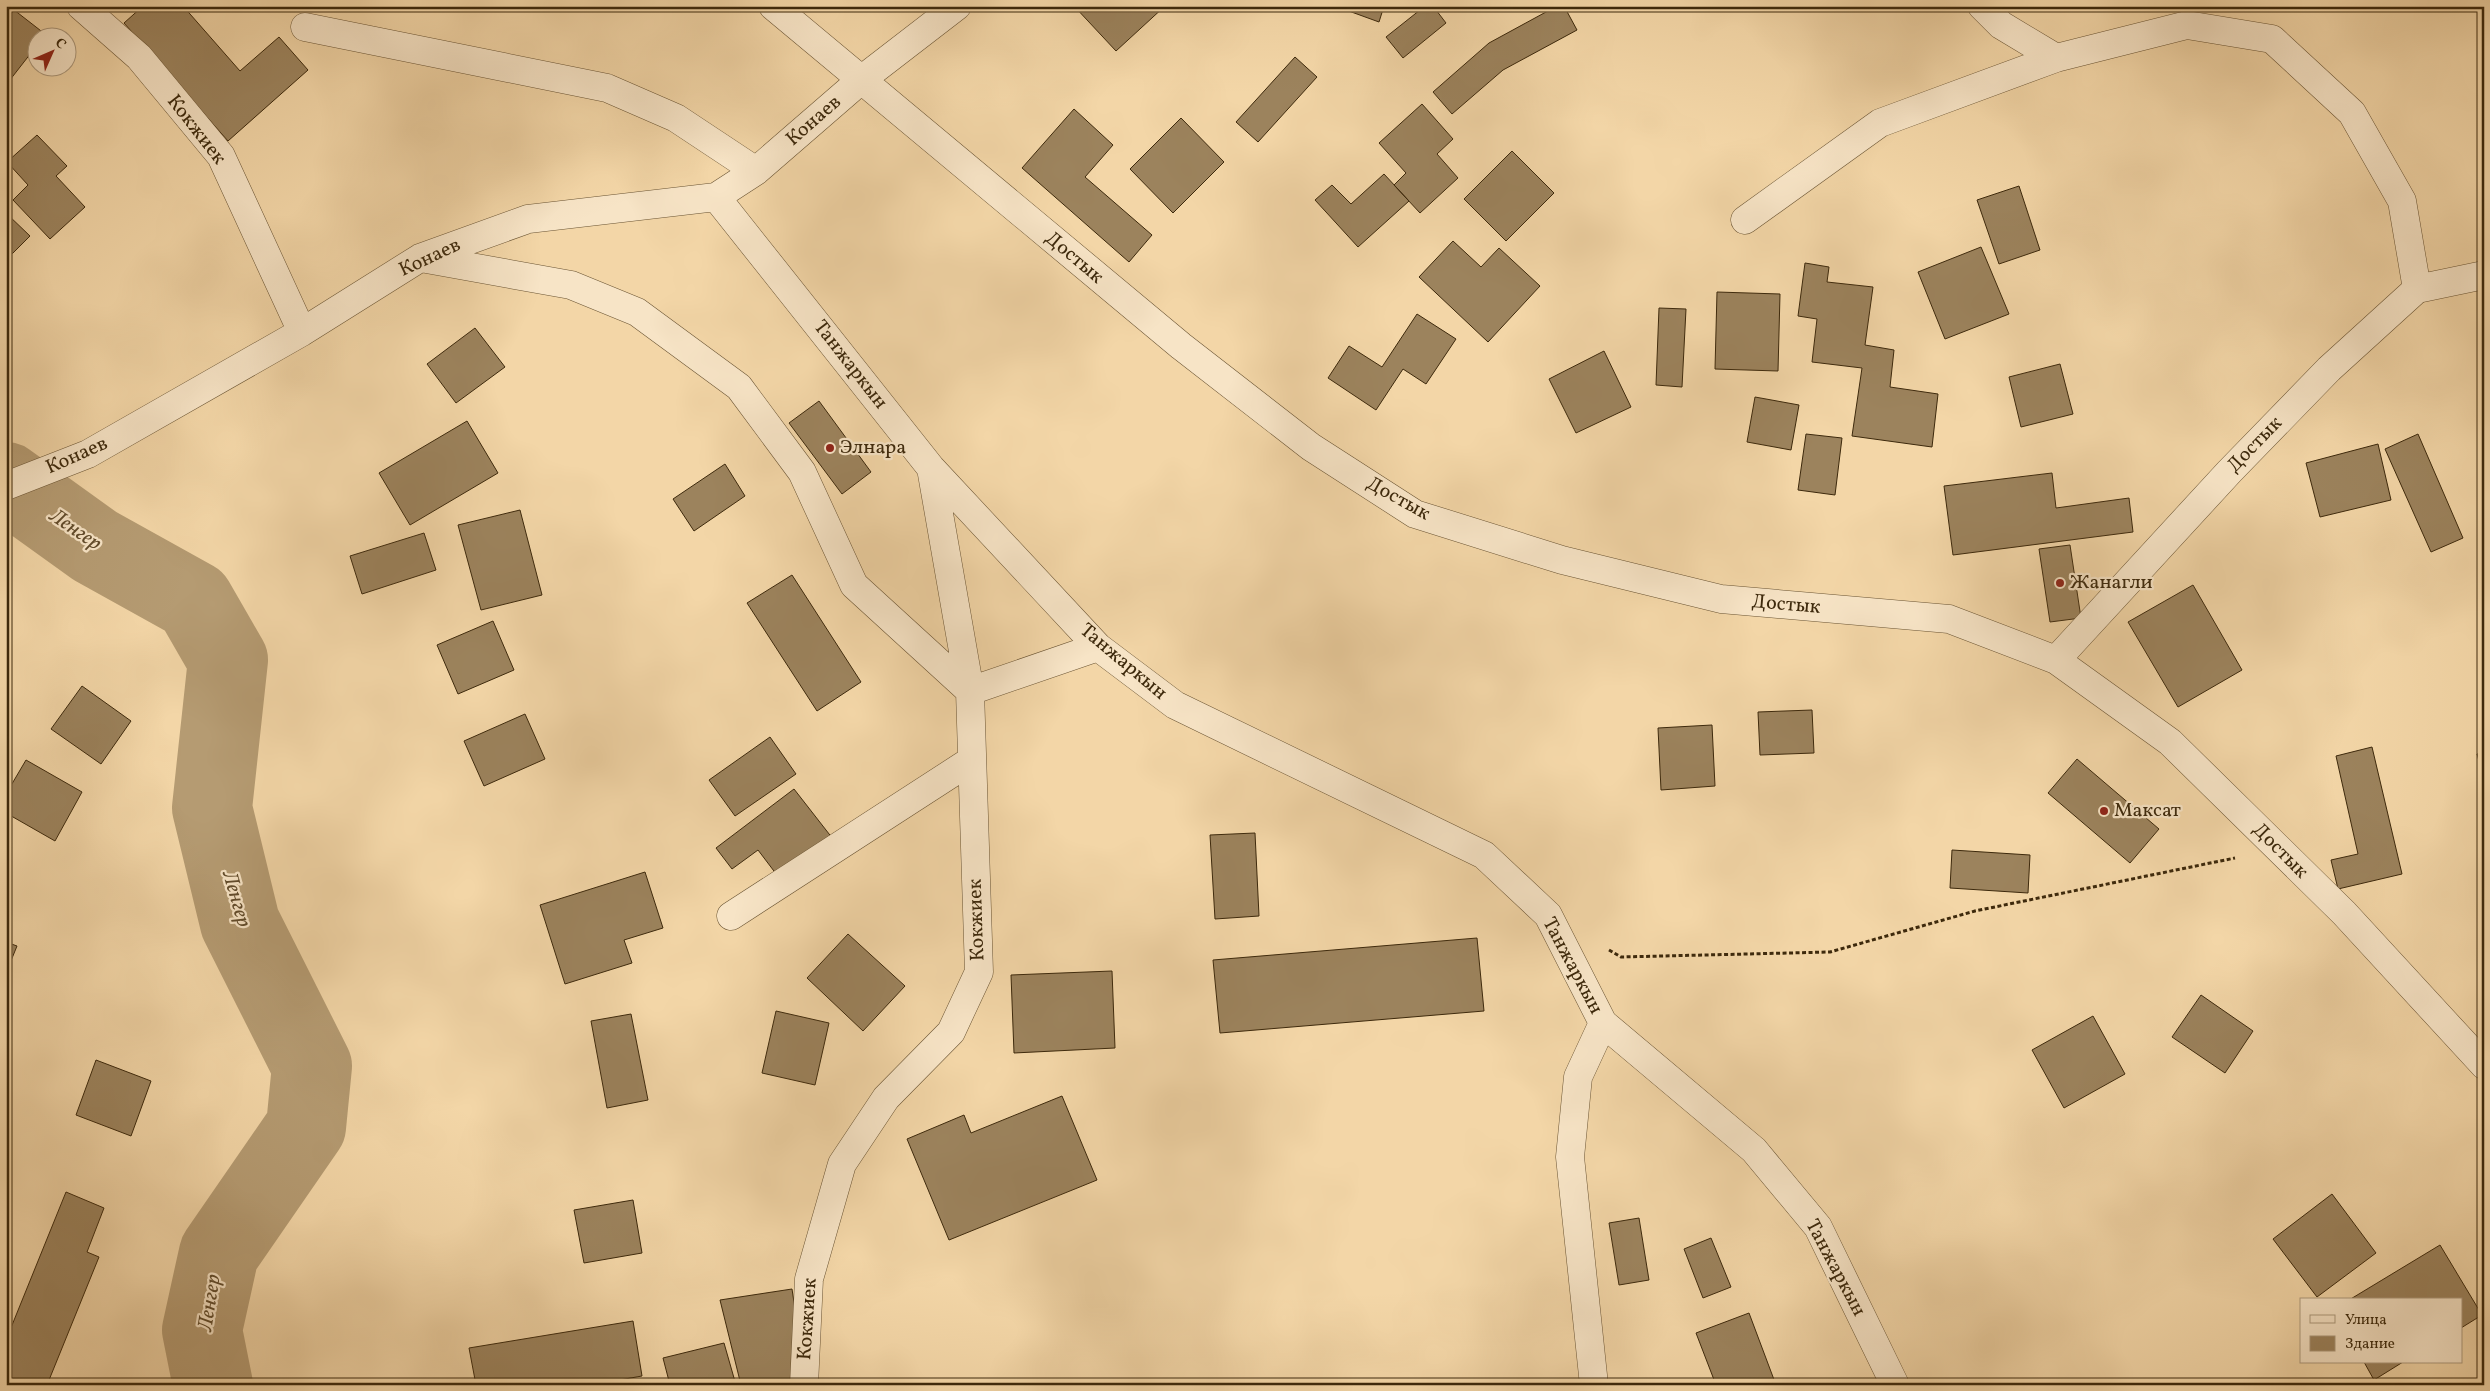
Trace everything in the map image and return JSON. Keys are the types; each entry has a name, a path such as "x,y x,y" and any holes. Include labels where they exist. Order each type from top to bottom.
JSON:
{"street":[{"name":"Кокжиек","path":"81,6 139,57 221,156 302,332"},
{"name":"Достык","path":"773,6 1181,346 1311,446 1415,514 1562,560 1721,599 1948,619 2056,660 2170,742 2344,913 2484,1065"},
{"path":"861,80 957,6"},
{"path":"1982,6 2001,25 2056,58"},
{"path":"1745,220 1880,123 2056,58 2187,25 2272,39 2352,114 2402,201 2417,289 2484,275"},
{"path":"305,27 607,88 676,118 756,171"},
{"name":"Конаев","path":"6,486 88,454 302,332 420,258 528,219 716,197 756,171 861,80"},
{"name":"Танжаркын","path":"716,197 931,468 1098,647 1176,705 1484,855 1548,915 1603,1023 1754,1150 1818,1227 1895,1385"},
{"path":"420,258 571,285 637,312 739,387 802,472 854,584 970,691 1098,647"},
{"name":"Достык","path":"2056,660 2242,458 2329,369 2417,289"},
{"name":"Кокжиек","path":"804,1385 809,1279 842,1164 886,1098 951,1032 979,972 970,691 931,468"},
{"path":"731,916 972,760"},
{"name":"Танжаркын","path":"1594,1385 1570,1157 1578,1077 1603,1023"}],"path":[{"path":"1605,948 1621,957 1830,952 1975,911 2279,849"}],"building":[{"path":"6,6 9,6 37,28 28,28 28,57 6,85"},
{"path":"143,6 183,6 240,71 279,37 308,70 228,141 124,23"},
{"path":"1074,6 1165,6 1116,51"},
{"path":"1335,6 1384,6 1379,22"},
{"path":"1425,6 1433,6 1446,23 1403,58 1386,37"},
{"path":"1557,6 1564,6 1577,30 1503,70 1452,114 1433,92 1489,43"},
{"path":"1295,57 1317,77 1258,142 1236,122"},
{"path":"1422,104 1453,139 1437,154 1458,178 1420,213 1394,185 1406,173 1379,143"},
{"path":"1074,109 1113,145 1085,177 1152,235 1129,262 1022,168"},
{"path":"1181,118 1224,162 1173,213 1130,169"},
{"path":"37,135 67,166 56,176 85,207 50,239 13,200 28,185 7,162"},
{"path":"1512,151 1554,193 1506,241 1464,199"},
{"path":"1384,174 1409,201 1358,247 1315,200 1332,185 1351,204"},
{"path":"6,179 12,184 6,190"},
{"path":"2019,186 2040,250 1999,264 1977,200"},
{"path":"6,213 30,236 6,260"},
{"path":"1453,241 1481,267 1499,248 1540,286 1488,342 1419,277"},
{"path":"1981,247 2009,314 1945,339 1918,272"},
{"path":"1805,263 1829,267 1827,282 1873,287 1865,345 1894,350 1890,387 1938,394 1932,447 1852,436 1862,368 1812,362 1817,319 1798,316"},
{"path":"1717,292 1780,294 1778,371 1715,369"},
{"path":"1659,308 1686,309 1682,387 1656,385"},
{"path":"1417,314 1456,339 1426,384 1403,369 1376,410 1328,378 1349,346 1382,367"},
{"path":"475,328 505,367 456,403 427,364"},
{"path":"1604,351 1631,407 1576,433 1549,379"},
{"path":"2060,364 2073,414 2021,427 2009,377"},
{"path":"1755,397 1799,405 1791,450 1747,442"},
{"name":"Элнара","path":"819,401 871,472 842,494 789,423"},
{"path":"467,421 498,473 410,525 379,473"},
{"path":"1806,434 1842,438 1835,495 1798,490"},
{"path":"2418,434 2463,538 2431,552 2385,449"},
{"path":"2378,444 2391,500 2320,517 2306,463"},
{"path":"725,464 745,496 694,531 673,499"},
{"path":"2052,473 2056,508 2129,498 2133,532 1953,555 1944,486"},
{"path":"520,510 542,595 481,610 458,525"},
{"path":"424,533 436,570 362,594 350,556"},
{"name":"Жанагли","path":"2070,545 2081,618 2050,622 2039,549"},
{"path":"792,575 861,682 817,711 747,603"},
{"path":"2193,585 2242,670 2178,707 2128,622"},
{"path":"493,621 514,670 458,694 437,645"},
{"path":"82,686 131,721 101,764 51,729"},
{"path":"1812,710 1814,753 1760,755 1758,712"},
{"path":"525,714 545,759 484,786 464,741"},
{"path":"1712,725 1715,786 1661,790 1658,728"},
{"path":"770,737 796,774 735,816 709,780"},
{"path":"2372,747 2402,874 2338,889 2331,860 2358,854 2336,756"},
{"path":"2484,753 2484,779 2477,754"},
{"name":"Максат","path":"2077,759 2159,829 2130,863 2048,793"},
{"path":"26,760 82,792 55,841 6,813 6,794"},
{"path":"794,789 833,839 780,879 758,850 732,869 716,848"},
{"path":"1255,833 1259,916 1215,919 1210,835"},
{"path":"1952,850 2030,855 2028,893 1950,888"},
{"path":"645,872 663,928 624,940 632,963 565,984 540,905"},
{"path":"848,934 905,986 863,1031 807,978"},
{"path":"1477,938 1484,1011 1220,1033 1213,960"},
{"path":"6,942 17,946 6,973"},
{"path":"1112,971 1115,1048 1014,1053 1011,975"},
{"path":"2201,995 2253,1031 2225,1073 2172,1037"},
{"path":"776,1011 829,1023 815,1085 762,1073"},
{"path":"631,1014 648,1100 607,1108 591,1021"},
{"path":"2093,1016 2125,1074 2064,1108 2032,1050"},
{"path":"96,1060 151,1081 131,1136 76,1115"},
{"path":"1062,1096 1097,1180 949,1240 907,1139 964,1115 971,1133"},
{"path":"66,1192 104,1208 87,1252 99,1257 47,1385 6,1385 6,1340"},
{"path":"2332,1194 2376,1253 2317,1297 2273,1239"},
{"path":"633,1200 642,1253 584,1263 574,1210"},
{"path":"1639,1218 1649,1280 1619,1285 1609,1223"},
{"path":"1711,1238 1731,1287 1703,1298 1684,1249"},
{"path":"2440,1245 2482,1315 2462,1327 2462,1298 2352,1298"},
{"path":"792,1289 803,1363 799,1385 741,1385 720,1300"},
{"path":"1749,1313 1776,1385 1716,1385 1696,1333"},
{"path":"633,1321 642,1376 591,1385 476,1385 469,1348"},
{"path":"724,1343 736,1385 670,1385 663,1358"},
{"path":"2365,1364 2400,1364 2374,1380"}],"waterway":[{"name":"Ленгер","path":"6,482 95,546 194,601 228,660 212,808 240,923 312,1066 306,1127 219,1253 202,1330 213,1385"}],"place":[{"name":"Элнара","path":"830,448"},
{"name":"Жанагли","path":"2060,583"},
{"name":"Максат","path":"2104,811"}]}
